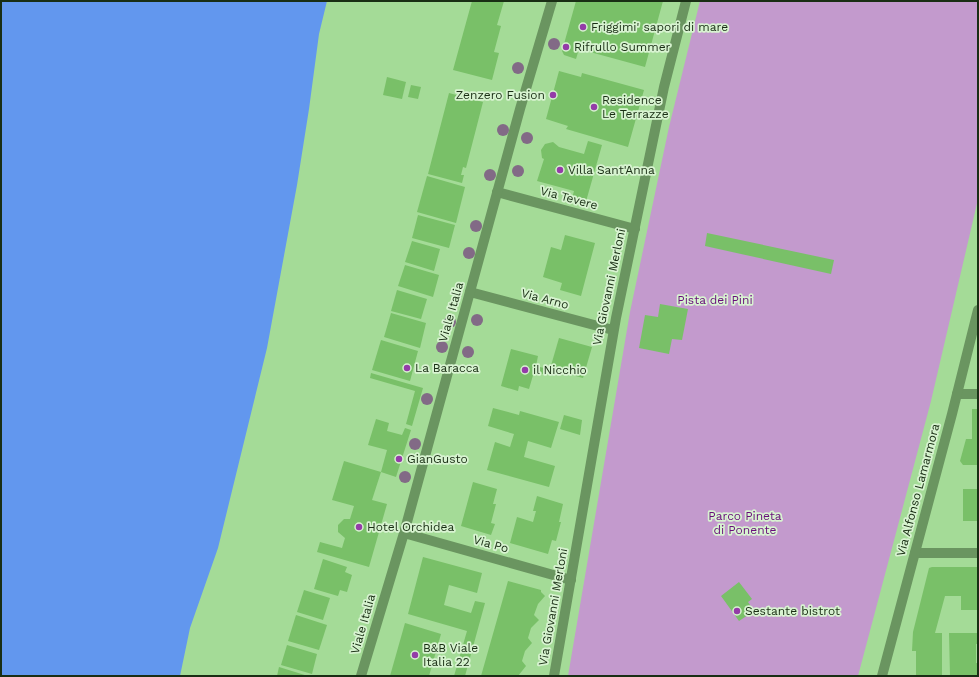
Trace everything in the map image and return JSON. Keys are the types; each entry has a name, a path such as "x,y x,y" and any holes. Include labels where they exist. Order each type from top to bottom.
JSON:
{"street":[{"name":"Viale Italia","path":"361,676 404,533 497,192 552,1"},
{"name":"Via Giovanni Merloni","path":"554,676 613,330 664,87 686,1"},
{"name":"Via Tevere","path":"497,192 635,230"},
{"name":"Via Arno","path":"470,292 613,330"},
{"name":"Via Alfonso Lamarmora","path":"882,676 978,310"},
{"path":"957,394 978,394"},
{"name":"Via Po","path":"404,533 571,580"},
{"path":"915,553 978,552"}],"green space":[{"path":"700,1 978,1 978,199 931,401 858,676 568,676 630,312 669,127"}],"water":[{"path":"1,1 327,1 319,34 297,185 267,348 218,548 190,628 180,676 1,676"}],"building":[{"path":"472,1 504,1 497,25 501,26 494,52 499,53 492,80 453,70"},
{"path":"576,1 663,1 645,67 579,49 576,59 564,55 562,51"},
{"name":"Residence Le Terrazze","path":"559,71 581,77 582,73 644,90 628,147 566,129 568,126 546,119"},
{"path":"387,77 406,82 402,99 383,95"},
{"path":"411,85 421,87 418,99 408,97"},
{"path":"449,93 483,102 466,168 463,167 461,175 464,175 462,183 428,174"},
{"name":"Villa Sant'Anna","path":"588,141 602,145 585,205 571,202 574,191 537,181 544,159 542,158 541,150 545,144 553,142 559,147 584,154"},
{"path":"427,176 465,187 456,223 417,212"},
{"path":"418,215 455,225 449,248 412,238"},
{"path":"707,233 834,260 831,274 705,246"},
{"path":"565,235 595,243 581,296 560,290 562,283 543,277 551,247 561,250"},
{"path":"412,241 440,249 434,271 405,262"},
{"path":"405,265 439,275 433,297 398,286"},
{"path":"397,290 427,299 421,319 391,311"},
{"path":"660,304 688,309 682,340 672,339 669,354 639,348 645,315 658,317"},
{"path":"391,313 426,323 420,348 384,337"},
{"path":"559,338 592,347 583,378 550,369"},
{"path":"381,340 418,351 410,381 372,370"},
{"name":"il Nicchio","path":"511,349 538,356 536,366 544,368 543,374 534,372 529,389 519,386 518,391 501,386"},
{"path":"371,373 423,388 412,426 406,424 415,391 370,378"},
{"path":"493,408 519,415 520,411 559,422 551,448 528,441 524,457 555,466 549,487 487,470 495,442 510,447 514,434 488,426"},
{"path":"972,409 978,409 978,465 963,465 960,461 966,439 972,439"},
{"path":"564,415 582,420 580,435 560,429"},
{"path":"376,419 389,423 387,431 402,435 405,428 411,430 396,477 381,472 387,450 368,445"},
{"name":"Hotel Orchidea","path":"344,461 381,472 372,500 387,504 369,567 317,552 320,542 342,548 345,538 338,532 338,525 344,519 350,519 354,506 332,500"},
{"path":"473,482 497,489 493,504 496,504 491,523 495,524 491,535 461,526"},
{"path":"963,489 978,489 978,521 963,521"},
{"path":"537,496 563,504 559,522 561,522 556,541 552,540 548,554 510,543 517,517 533,522 536,511 533,511"},
{"path":"423,557 482,573 477,593 449,585 444,605 471,613 475,601 485,603 465,676 454,676 467,631 408,614"},
{"path":"323,559 347,567 345,572 352,575 347,592 340,590 338,596 314,589"},
{"path":"978,567 978,610 961,610 961,596 945,596 935,633 942,633 942,676 916,676 916,651 912,651 913,632 929,568"},
{"path":"508,581 541,590 545,596 538,604 534,615 539,620 531,628 528,638 532,643 525,651 522,661 526,666 518,676 481,676"},
{"path":"739,582 752,599 748,602 754,611 739,621 721,596"},
{"path":"304,590 330,598 323,620 297,612"},
{"path":"296,615 327,625 319,650 288,641"},
{"name":"B&B Viale Italia 22","path":"405,623 441,634 429,676 390,676"},
{"path":"949,633 978,633 978,644 976,644 976,663 978,663 978,676 950,676"},
{"path":"287,645 317,654 312,674 281,665"},
{"path":"279,667 308,676 277,676"}],"place":[{"name":"Friggimi' sapori di mare","path":"583,27"},
{"name":"Rifrullo Summer","path":"566,47"},
{"name":"Zenzero Fusion","path":"553,95"},
{"name":"Residence Le Terrazze","path":"594,107"},
{"name":"Villa Sant'Anna","path":"560,170"},
{"name":"La Baracca","path":"407,368"},
{"name":"il Nicchio","path":"525,370"},
{"name":"GianGusto","path":"399,459"},
{"name":"Hotel Orchidea","path":"359,527"},
{"name":"Sestante bistrot","path":"737,611"},
{"name":"B&B Viale Italia 22","path":"415,655"}],"park label":[{"name":"Pista dei Pini","path":"715,300"},
{"name":"Parco Pineta di Ponente","path":"745,523"}]}
